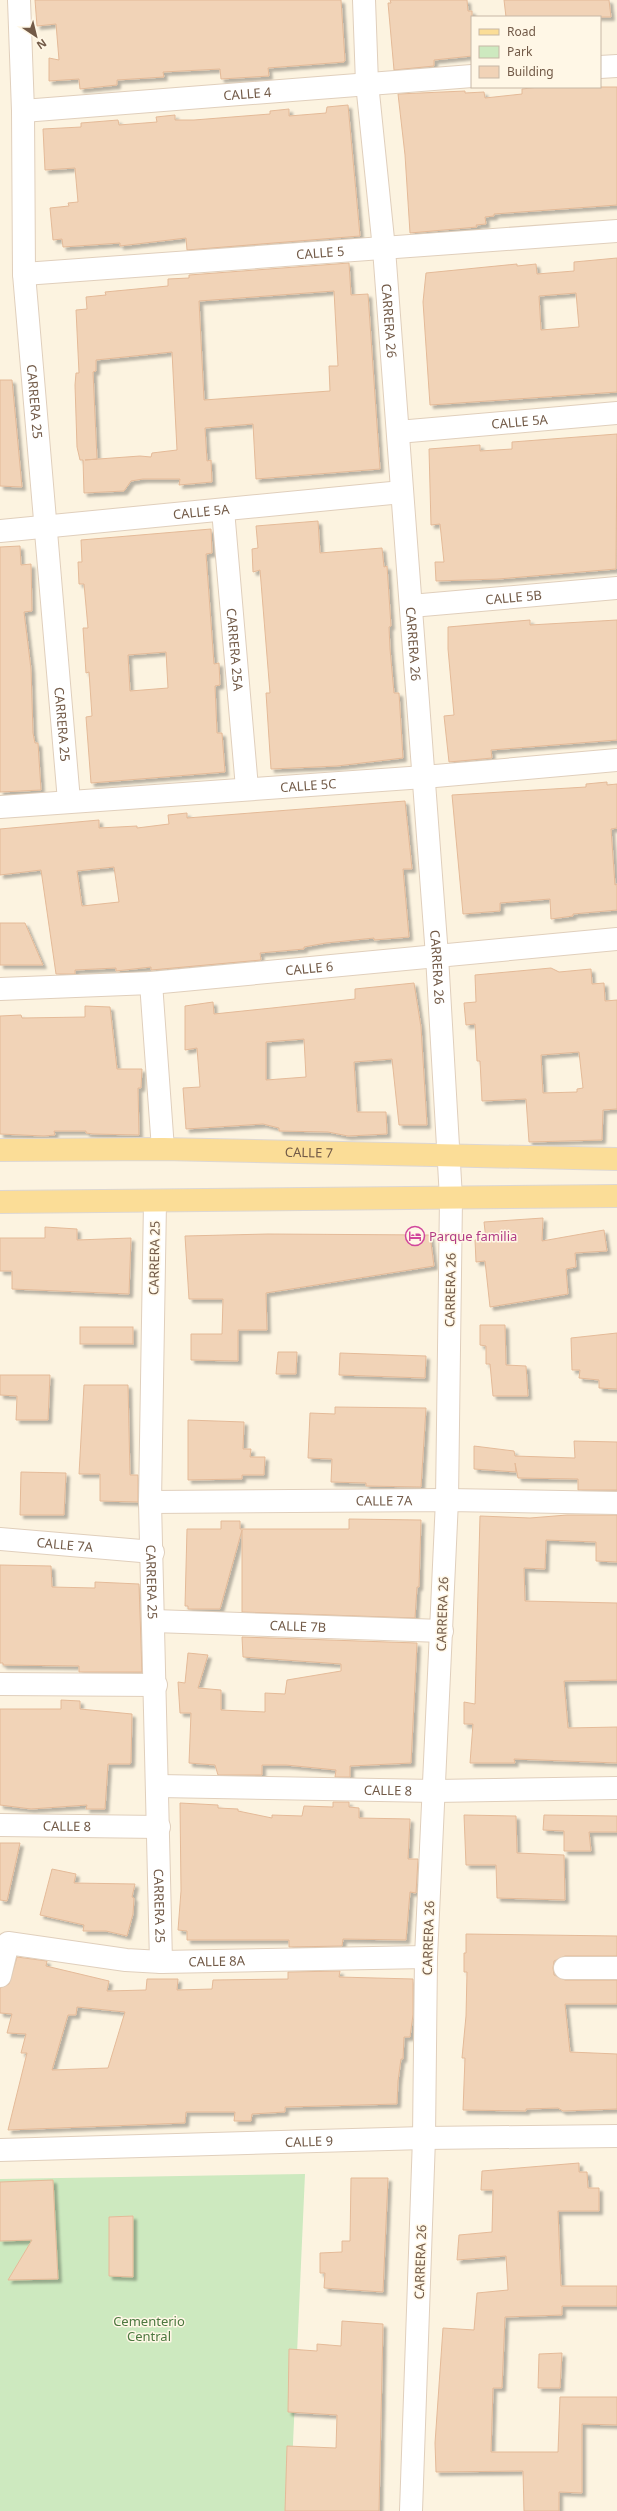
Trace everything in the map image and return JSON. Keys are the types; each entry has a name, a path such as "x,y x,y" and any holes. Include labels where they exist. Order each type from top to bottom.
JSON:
{"main road":[{"name":"CALLE 7","path":"0,1150 163,1149 617,1159"},
{"path":"0,1202 155,1202 617,1196"}],"street":[{"name":"CARRERA 25","path":"19,0 23,110 24,274 70,801"},
{"name":"CARRERA 26","path":"364,0 367,83 384,249 424,777 450,1156 447,1500 435,1790 426,1957 424,2138 411,2511"},
{"path":"601,67 617,66"},
{"name":"CALLE 4","path":"23,110 471,76"},
{"name":"CALLE 5","path":"24,274 617,231"},
{"name":"CALLE 5A","path":"398,432 617,413"},
{"name":"CALLE 5A","path":"0,531 45,528 402,492"},
{"name":"CARRERA 25A","path":"223,510 247,788"},
{"name":"CALLE 5B","path":"411,606 617,588"},
{"name":"CALLE 5C","path":"0,807 247,788 424,777 617,760"},
{"name":"CALLE 6","path":"0,989 151,983 617,939"},
{"path":"151,983 163,1149"},
{"name":"CARRERA 25","path":"155,1202 150,1502 153,1552 159,1786 161,1962"},
{"name":"CALLE 7A","path":"150,1502 447,1500 617,1503"},
{"name":"CALLE 7A","path":"0,1539 153,1552"},
{"name":"CALLE 7B","path":"154,1621 442,1631"},
{"path":"0,1684 156,1685"},
{"name":"CALLE 8","path":"159,1786 435,1790 617,1788"},
{"name":"CALLE 8","path":"0,1825 159,1827"},
{"name":"CALLE 8A","path":"0,1976 8,1943 126,1960 161,1962 426,1957"},
{"path":"565,1968 617,1968"},
{"name":"CALLE 9","path":"0,2150 424,2138 617,2136"}],"green space":[{"name":"Cementerio Central","path":"305,2174 290,2511 0,2511 0,2179"}],"building":[{"path":"35,0 341,0 345,60 344,62 268,68 269,76 221,79 220,69 163,72 164,77 117,80 117,85 80,89 79,79 49,81 49,58 59,60 56,24 37,26"},
{"path":"390,0 467,0 468,11 472,11 471,56 434,60 434,66 394,70 388,3 391,3"},
{"path":"504,0 609,0 611,17 601,16 506,16"},
{"path":"617,87 617,205 494,214 494,216 485,217 486,224 476,225 477,227 410,233 405,155 398,94 465,91 465,93 484,92 485,98 522,94 522,89"},
{"path":"348,105 360,236 187,250 186,238 120,246 120,243 63,247 62,239 53,240 50,208 69,206 68,203 78,202 75,168 45,170 43,129 81,127 81,123 118,120 119,125 157,122 156,117 175,115 175,120 194,120 270,114 270,111 289,109 289,116 326,113 327,107"},
{"path":"617,258 617,392 430,405 423,302 426,273 517,264 517,266 536,264 537,274 574,271 574,262","holes":["576,293 579,327 541,330 539,296"]},
{"path":"349,263 351,295 368,294 380,469 256,479 253,424 205,428 207,461 211,460 212,482 179,485 180,479 143,479 131,481 124,491 84,493 83,460 80,460 77,447 75,385 76,373 79,373 76,310 87,309 86,297 106,295 105,292 168,286 168,279 189,278 189,275","holes":["334,291 338,366 329,366 330,391 204,400 199,301","172,352 177,450 152,453 151,457 140,456 85,460 97,459 93,372 96,371 96,360"]},
{"path":"0,380 12,380 22,487 0,486"},
{"path":"617,434 616,569 498,579 436,581 435,562 444,562 440,524 431,525 429,449 480,445 480,451 512,449 512,442"},
{"path":"318,521 320,553 382,548 384,567 387,566 391,626 389,627 390,649 394,693 399,693 403,758 337,766 271,769 266,693 270,693 260,570 253,572 252,549 258,548 256,526"},
{"path":"211,529 212,553 206,554 214,664 219,663 220,685 215,686 217,733 222,733 225,772 91,783 86,717 92,716 89,672 86,673 83,628 88,628 84,584 79,584 78,562 82,562 81,540","holes":["166,652 168,688 130,691 128,655"]},
{"path":"20,546 21,565 31,564 32,611 24,612 31,669 33,733 35,743 38,743 41,790 0,792 0,547"},
{"path":"530,620 530,625 617,620 617,740 491,750 492,758 449,762 444,716 454,715 448,649 448,627"},
{"path":"607,782 607,785 617,784 617,828 611,829 615,885 617,884 617,910 573,914 573,916 551,919 550,899 500,903 500,911 463,914 452,795 586,787 586,784"},
{"path":"405,801 412,869 403,869 409,937 374,940 374,938 326,943 304,947 304,949 260,953 261,960 151,970 151,967 116,971 116,968 75,970 75,974 56,974 41,870 0,875 0,829 99,820 99,828 137,826 137,828 169,824 168,815 187,813 187,818","holes":["114,867 119,902 82,906 77,871"]},
{"path":"0,923 25,923 43,965 0,965"},
{"path":"551,968 559,972 591,969 592,984 604,983 605,1001 617,1000 617,1109 603,1110 602,1140 529,1142 526,1099 482,1101 480,1061 477,1061 475,1024 466,1025 464,1003 476,1002 475,975","holes":["579,1052 583,1088 577,1089 577,1092 543,1093 541,1055"]},
{"path":"414,983 421,1027 427,1125 399,1125 392,1059 354,1062 357,1112 386,1112 387,1134 348,1136 328,1132 279,1131 279,1128 263,1124 186,1129 183,1088 200,1087 197,1048 185,1050 185,1006 213,1002 214,1014 355,999 355,989","holes":["304,1039 306,1077 266,1080 266,1042"]},
{"path":"85,1006 110,1007 117,1069 142,1069 141,1088 138,1088 139,1135 93,1134 86,1133 86,1131 54,1131 55,1135 44,1136 0,1134 0,1016 21,1015 22,1018 85,1017"},
{"path":"543,1218 542,1241 604,1230 607,1251 575,1253 576,1267 566,1269 568,1294 490,1307 485,1261 476,1262 475,1240 486,1240 484,1222"},
{"path":"45,1227 77,1229 77,1240 131,1238 129,1294 12,1289 12,1271 0,1271 0,1238 45,1238"},
{"path":"268,1234 430,1235 434,1266 266,1293 267,1330 238,1330 238,1361 191,1360 191,1334 222,1334 223,1299 189,1299 185,1236"},
{"path":"480,1325 505,1325 506,1365 526,1366 528,1396 493,1396 490,1364 486,1364 486,1346 480,1345"},
{"path":"80,1327 133,1327 133,1344 80,1344"},
{"path":"617,1333 617,1389 599,1388 599,1380 579,1378 580,1370 572,1370 571,1338"},
{"path":"278,1352 297,1352 296,1374 276,1374"},
{"path":"340,1353 426,1356 425,1378 339,1375"},
{"path":"0,1375 50,1375 48,1420 16,1420 17,1396 0,1395"},
{"path":"84,1385 128,1385 130,1475 138,1475 138,1502 100,1501 100,1474 79,1474"},
{"path":"335,1407 426,1408 421,1487 366,1486 366,1483 331,1482 332,1459 308,1458 310,1413 335,1414"},
{"path":"188,1420 244,1422 243,1449 251,1449 250,1457 265,1457 264,1475 242,1475 242,1479 188,1480"},
{"path":"574,1441 617,1442 617,1490 578,1490 578,1479 518,1478 515,1463 516,1472 474,1469 474,1446 514,1451 515,1456 575,1458"},
{"path":"21,1472 66,1473 64,1515 20,1515"},
{"path":"567,1515 617,1515 617,1562 596,1561 596,1542 546,1540 545,1569 524,1568 525,1601 617,1603 617,1680 564,1681 568,1728 617,1727 617,1763 514,1759 515,1763 470,1763 473,1724 464,1724 464,1702 475,1704 480,1516 530,1518"},
{"path":"349,1519 421,1520 419,1587 417,1587 415,1618 242,1612 242,1530 220,1609 188,1609 188,1606 185,1606 187,1529 221,1529 221,1521 240,1521 240,1529 349,1529"},
{"path":"0,1565 51,1566 52,1587 95,1588 95,1582 139,1584 142,1672 79,1672 79,1666 3,1665 3,1663 0,1663"},
{"path":"242,1637 417,1643 411,1763 350,1766 350,1777 335,1777 336,1770 286,1765 262,1765 262,1775 218,1775 215,1765 189,1763 191,1713 180,1713 178,1682 185,1683 188,1653 208,1655 198,1688 221,1690 221,1710 265,1712 265,1693 285,1694 287,1680 341,1671 341,1664 243,1657"},
{"path":"61,1700 80,1701 80,1709 132,1714 131,1762 130,1764 108,1764 105,1809 86,1809 87,1805 31,1809 0,1805 0,1709 61,1709"},
{"path":"333,1802 349,1802 349,1807 359,1808 359,1818 410,1819 408,1859 418,1859 416,1893 410,1892 406,1940 343,1939 342,1946 289,1947 289,1940 187,1940 187,1931 178,1930 181,1891 180,1803 218,1805 218,1808 238,1809 238,1811 272,1818 272,1815 302,1816 304,1806 333,1807"},
{"path":"464,1815 516,1816 517,1853 564,1855 565,1900 497,1898 496,1865 466,1865"},
{"path":"544,1815 617,1816 617,1832 589,1832 591,1851 564,1851 564,1831 543,1830"},
{"path":"0,1843 20,1843 7,1901 0,1900"},
{"path":"52,1869 76,1874 74,1883 135,1884 132,1897 134,1898 133,1914 127,1936 106,1931 83,1931 84,1925 40,1915"},
{"path":"466,1934 617,1936 617,1956 565,1956 554,1961 553,1968 554,1975 565,1980 617,1980 617,2004 565,2004 570,2052 617,2054 617,2109 563,2111 558,2108 526,2109 526,2111 463,2110 465,2058 462,2058 466,2016 467,1972 464,1972 464,1953 466,1953"},
{"path":"17,1957 47,1961 46,1966 109,1981 107,1991 146,1990 147,1979 178,1979 177,1990 212,1989 213,1980 288,1979 288,1972 340,1971 339,1977 413,1979 413,2015 410,2037 404,2037 403,2059 401,2059 398,2081 397,2104 285,2107 285,2112 252,2114 251,2121 234,2121 235,2112 186,2112 185,2123 8,2130 27,2053 21,2053 26,2034 7,2033 12,2014 0,2013 0,1988 9,1984","holes":["77,2007 125,2012 108,2068 52,2070 68,2015 76,2015"]},
{"path":"579,2163 579,2172 587,2172 588,2188 599,2188 599,2211 558,2211 561,2286 617,2286 617,2306 562,2306 562,2315 505,2317 502,2388 493,2388 491,2452 558,2452 560,2397 617,2397 617,2425 582,2424 582,2493 559,2492 559,2511 524,2511 523,2471 436,2472 435,2443 443,2328 474,2330 477,2293 508,2290 506,2256 457,2260 459,2235 492,2232 493,2190 481,2190 482,2171"},
{"path":"351,2178 388,2178 383,2292 324,2288 325,2273 320,2273 320,2253 342,2252 342,2241 350,2241"},
{"path":"53,2180 58,2279 8,2280 32,2240 0,2241 0,2182"},
{"path":"133,2216 133,2277 109,2276 109,2217"},
{"path":"342,2321 383,2324 379,2511 285,2511 287,2446 336,2448 337,2415 288,2412 289,2349 317,2351 317,2344 341,2346"},
{"path":"562,2353 560,2388 538,2388 539,2354"}],"place":[{"name":"Parque familia","path":"415,1236"}]}
